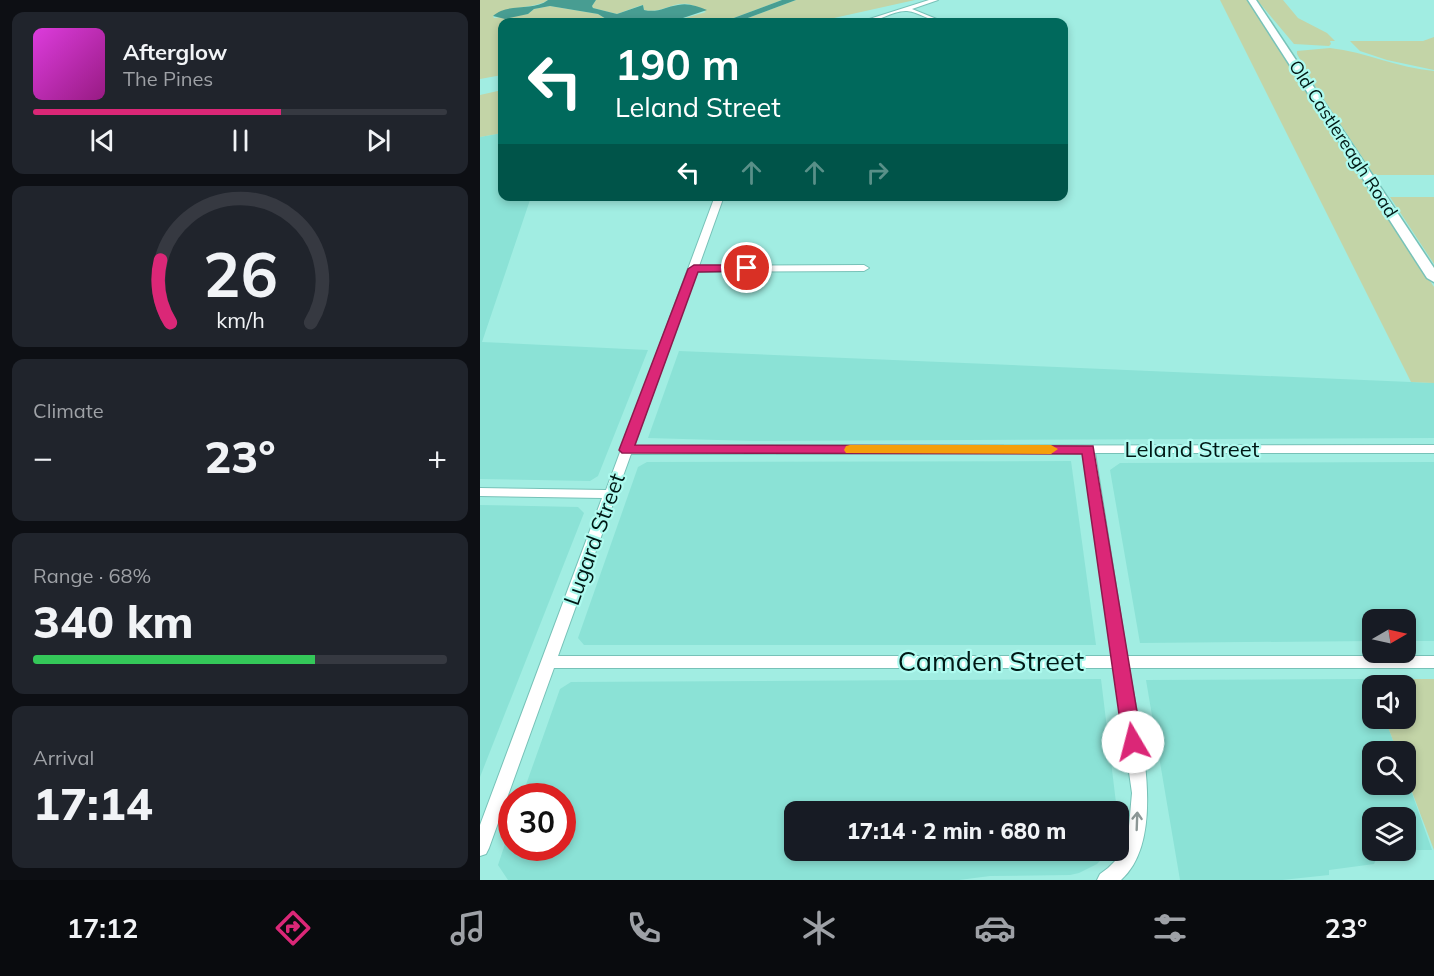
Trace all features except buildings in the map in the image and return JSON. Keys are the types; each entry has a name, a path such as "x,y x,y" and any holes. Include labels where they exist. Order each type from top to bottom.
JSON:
{"street":[{"path":"877,18 935,0"},
{"name":"Old Castlereagh Road","path":"1252,0 1434,278"},
{"path":"907,9 931,18"},
{"name":"Lugard Street","path":"480,848 718,201"},
{"path":"694,269 864,268"},
{"path":"1088,449 1140,793 1137,802 1137,838 1132,855 1115,875 1106,880"},
{"name":"Leland Street","path":"626,450 1434,449"},
{"path":"480,492 610,494"},
{"name":"Camden Street","path":"549,662 1434,662"}],"shaded area":[{"path":"480,0 548,0 500,13 493,16 494,18 528,14 534,9 550,6 598,14 604,18 498,18 498,76 480,79"},
{"path":"548,0 596,0 593,8 617,14 643,5 644,10 649,11 685,4 707,10 683,18 604,18 598,14 550,6 510,18 493,16 506,9 542,4"},
{"path":"596,0 782,0 734,18 685,18 706,12 688,4 650,11 644,10 643,5 617,14 592,6"},
{"path":"782,0 796,0 748,18 734,18"},
{"path":"796,0 915,0 834,18 748,18"},
{"path":"1220,0 1248,0 1434,287 1434,383 1411,382"},
{"path":"1257,0 1283,0 1298,18 1327,33 1335,41 1330,41 1329,46 1294,44"},
{"path":"1434,37 1434,70 1387,60 1360,51 1350,41 1423,41"},
{"path":"1330,48 1434,71 1434,175 1374,175 1317,89 1297,54 1297,51"},
{"path":"498,91 498,134 480,137 480,95"},
{"path":"498,134 498,201 530,201 482,342 648,350 598,476 590,481 480,479 480,137"},
{"path":"1390,197 1434,197 1434,264"},
{"path":"679,351 1434,383 1434,438 753,441 648,438"},
{"path":"1071,461 1096,645 584,645 578,638 638,467 647,462"},
{"path":"1434,462 1434,641 1416,641 1416,609 1362,609 1362,641 1140,643 1110,470 1120,463"},
{"path":"480,505 578,507 584,513 480,777"},
{"path":"1101,679 1116,801 784,801 784,861 1100,861 1079,873 1070,875 990,876 959,880 508,880 498,865 499,861 576,861 576,783 527,783 560,689 571,682"},
{"path":"1362,679 1362,729 1389,729 1393,741 1362,741 1362,795 1413,795 1432,850 1416,850 1416,807 1362,807 1362,861 1375,861 1374,864 1329,870 1329,875 1282,880 1180,880 1146,680"},
{"path":"1416,679 1434,679 1434,850 1413,795 1416,795 1416,741 1393,741 1389,729 1416,729"}],"slow traffic":[{"path":"850,450 1051,449"}],"route":[{"path":"747,268 694,269 626,450 1088,449 1133,742"}]}
